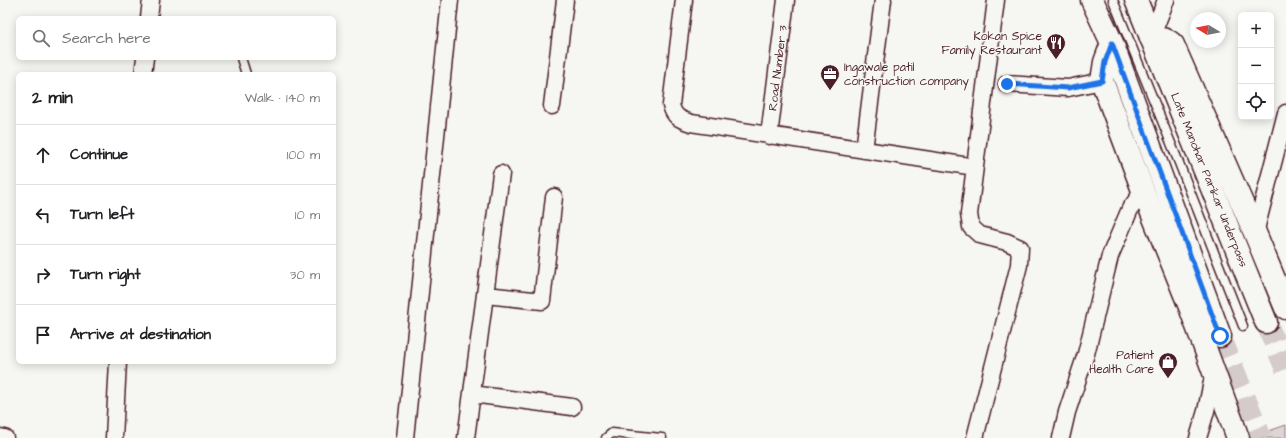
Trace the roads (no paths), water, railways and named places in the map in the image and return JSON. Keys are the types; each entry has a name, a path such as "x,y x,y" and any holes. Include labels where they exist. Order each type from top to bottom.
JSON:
{"main road":[{"path":"1092,0 1112,43 1220,336"},
{"name":"Late Manohar Parikar Underpass","path":"1136,0 1266,322"},
{"path":"1151,38 1164,39 1173,45 1286,308"},
{"path":"1112,43 1105,62 1102,81 1143,191 1190,307 1238,438"}],"street":[{"path":"150,16 151,0"},
{"path":"405,438 450,0"},
{"path":"552,106 565,0"},
{"path":"684,0 670,105 674,114 682,121 690,124 975,167"},
{"name":"Road Number 3","path":"769,136 786,0"},
{"path":"864,150 883,0"},
{"path":"975,438 1019,266 1020,248 1007,242 980,235 971,227 969,214 996,0"},
{"path":"1151,38 1166,0"},
{"path":"143,72 145,60"},
{"path":"1007,84 1068,88 1102,81"},
{"path":"1255,233 1286,113"},
{"path":"466,438 486,295 500,174"},
{"path":"1061,438 1067,412 1086,354 1110,256 1130,209 1143,191"},
{"path":"486,295 542,301 554,197"},
{"path":"114,438 118,364"},
{"path":"1198,438 1206,411 1214,372"},
{"path":"472,394 572,407"},
{"path":"0,437 5,438"}],"lane":[{"path":"1113,0 1180,162 1244,326"},
{"path":"242,60 245,72"},
{"path":"606,438 612,433 662,438"}],"tunnel":[{"path":"1266,322 1286,369"},
{"path":"1220,336 1261,438"}],"place":[{"name":"Kokan Spice Family Restaurant","path":"1056,60"},
{"name":"Ingawale patil construction company","path":"830,91"},
{"name":"Patient Health Care","path":"1168,379"}]}
